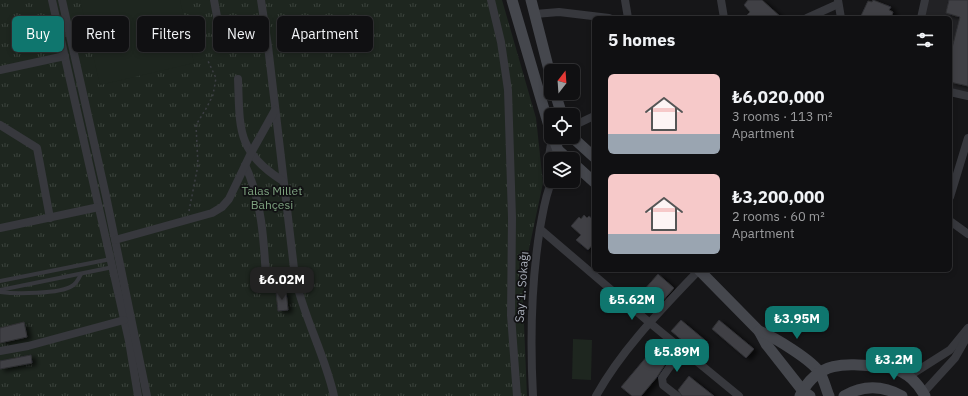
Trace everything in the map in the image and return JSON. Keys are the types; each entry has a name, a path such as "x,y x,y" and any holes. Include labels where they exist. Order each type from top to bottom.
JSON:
{"main road":[{"path":"512,0 544,110"},
{"path":"531,0 548,64"},
{"path":"580,144 592,155"},
{"path":"580,169 592,180"},
{"path":"701,272 759,331 766,344 805,394 819,372 828,367 840,364 892,368 909,376 922,395"},
{"path":"759,331 772,336 806,360 819,372 829,396"},
{"path":"844,396 858,389 873,387 888,390 901,396 909,376"}],"street":[{"path":"52,0 113,267 138,396"},
{"path":"62,0 147,396"},
{"path":"214,0 217,16"},
{"path":"261,0 292,261 298,293 325,365 334,396"},
{"path":"491,0 501,42 508,90 512,198 512,315 517,396"},
{"path":"625,0 628,16"},
{"path":"721,0 724,16"},
{"path":"921,16 925,0"},
{"path":"811,16 838,2 841,16"},
{"path":"535,14 559,12 592,16"},
{"path":"0,70 65,56"},
{"path":"238,79 242,138 265,169 283,181"},
{"path":"952,92 968,96"},
{"path":"114,240 212,213 222,207 229,199 251,152 275,110"},
{"path":"580,123 592,117"},
{"path":"0,125 37,148 50,218"},
{"path":"952,190 968,138"},
{"path":"245,165 254,187 262,226 266,279"},
{"name":"Say 1. Sokağı","path":"533,396 532,313 540,229 550,188"},
{"path":"0,228 99,207"},
{"path":"952,222 968,234"},
{"path":"540,229 650,323 739,396"},
{"path":"596,396 610,372 650,323 697,272"},
{"path":"0,351 28,346 124,320"},
{"path":"909,376 950,350 968,328"},
{"path":"922,395 955,358 968,335"},
{"path":"677,396 663,385 662,378 682,349"}],"lane":[{"path":"0,281 111,259"},
{"path":"0,291 113,267"},
{"path":"0,291 14,294 67,289 76,283 81,274"}],"path":[{"path":"186,220 198,173 196,125 213,95 216,78 208,61"}],"shaded area":[{"path":"925,0 968,0 968,96 952,92 952,16 921,16"}],"green space":[{"name":"Talas Millet Bahçesi","path":"0,0 502,0 536,118 543,183 529,249 523,300 527,396 0,396"},
{"path":"80,0 180,0 184,16 137,16 137,52 192,52 194,63 100,85 92,52 129,52 129,16 84,16"},
{"path":"573,339 592,340 591,380 572,379"}],"building":[{"path":"748,0 762,0 780,16 746,16 750,12 744,5"},
{"path":"873,0 891,7 889,10 893,12 892,16 861,16 868,1 872,2"},
{"path":"949,0 968,0 968,86 952,82 952,48 960,17 946,13"},
{"path":"584,215 587,218 589,216 592,218 592,245 588,250 576,240 581,235 571,226 579,217 581,219"},
{"path":"658,274 674,288 660,304 644,290"},
{"path":"286,291 288,310 278,311 276,292"},
{"path":"681,320 706,341 697,353 671,331"},
{"path":"719,320 754,349 746,358 712,329"},
{"path":"24,322 27,337 0,343 0,328"},
{"path":"653,349 668,360 657,377 641,396 632,396 621,387"},
{"path":"31,355 32,363 0,369 0,361"},
{"path":"689,376 714,396 682,396 678,390"}]}
